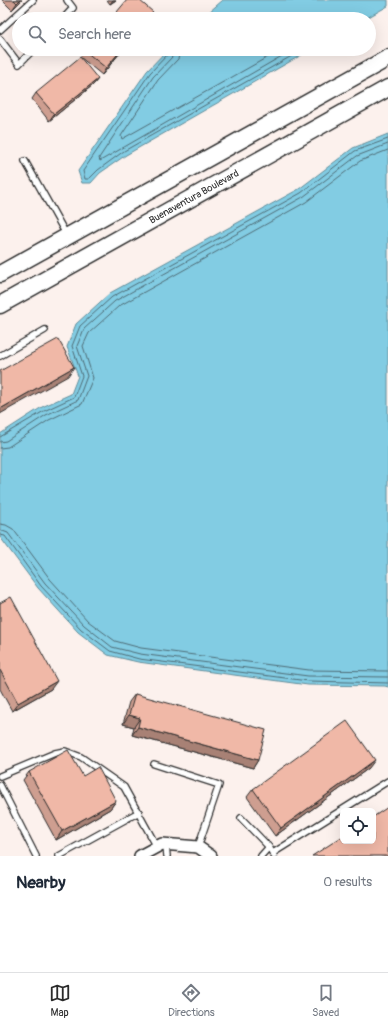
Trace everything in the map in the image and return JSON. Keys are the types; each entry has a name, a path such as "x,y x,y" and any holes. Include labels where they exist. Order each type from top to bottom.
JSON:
{"main road":[{"path":"2,271 67,237 388,58"},
{"name":"Buenaventura Boulevard","path":"0,305 388,88"}],"street":[{"path":"140,856 162,846 198,848 211,856"}],"lane":[{"path":"20,12 33,0"},
{"path":"67,0 73,8 69,12"},
{"path":"0,30 12,19"},
{"path":"0,39 12,55"},
{"path":"13,56 19,64 27,56"},
{"path":"25,161 67,237"},
{"path":"0,356 45,330"},
{"path":"0,776 55,753 65,751 81,757 124,786 138,812 162,846 167,856"},
{"path":"154,764 219,785 198,848"},
{"path":"241,818 274,854 388,781"},
{"path":"0,785 36,856"},
{"path":"58,856 138,812"},
{"path":"261,856 269,847"}],"water":[{"path":"223,0 388,0 388,6 376,13 209,12"},
{"path":"161,56 300,56 126,155 100,173 91,183 82,183 78,171 147,71"},
{"path":"388,134 388,687 308,685 138,662 108,655 78,632 38,588 0,537 0,434 42,407 71,394 78,376 67,347 76,324 110,293 299,189 353,148"}],"building":[{"path":"127,0 139,0 153,12 117,12"},
{"path":"91,56 116,56 106,68"},
{"path":"80,57 98,79 54,114 36,93"},
{"path":"58,339 74,367 0,409 0,371"},
{"path":"11,597 57,681 18,703 0,670 0,603"},
{"path":"135,694 266,730 258,760 138,727 140,718 129,715"},
{"path":"347,721 375,760 281,828 253,789"},
{"path":"68,750 83,776 98,767 116,801 62,831 29,772"},
{"path":"388,807 388,856 312,856 340,838 340,844 376,844 376,815"}]}
